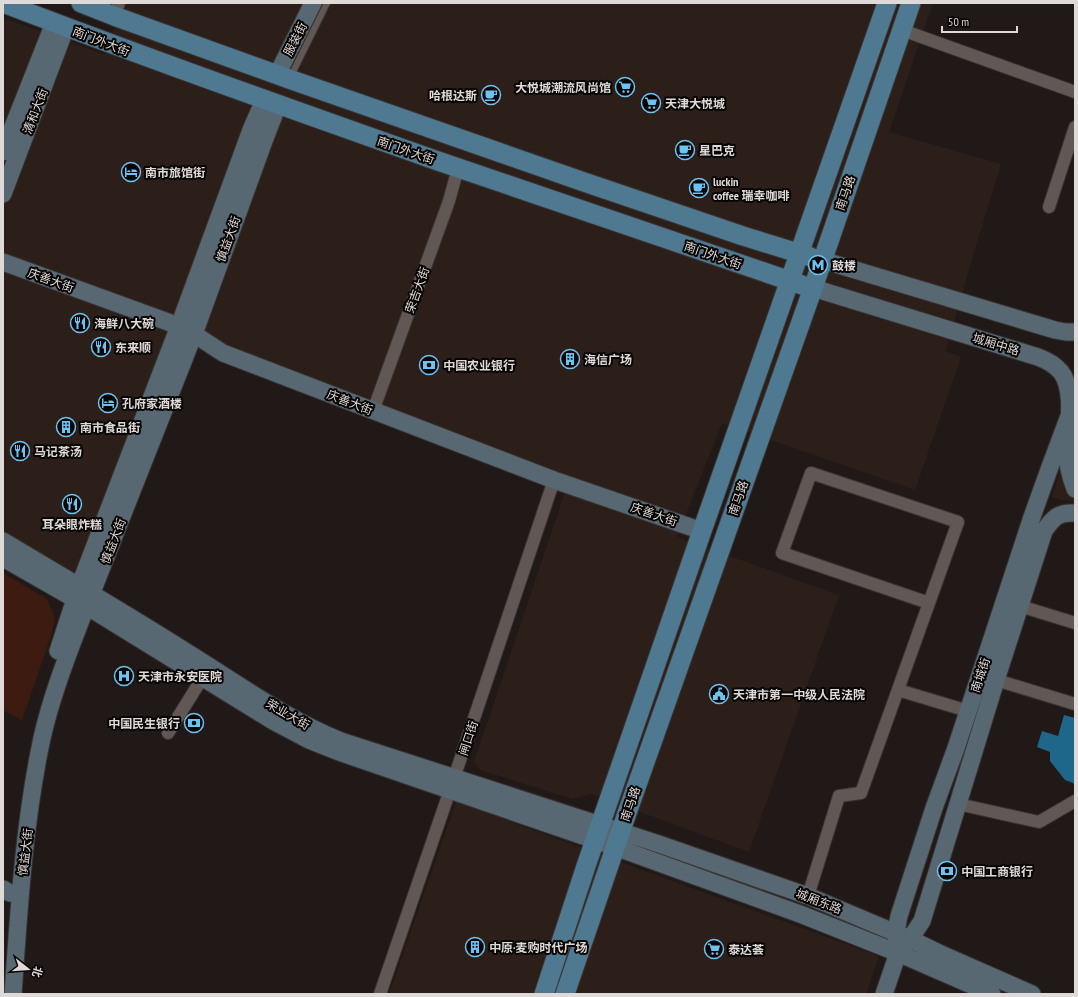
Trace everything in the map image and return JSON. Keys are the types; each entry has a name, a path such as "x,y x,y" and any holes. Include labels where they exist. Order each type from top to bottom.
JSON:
{"main road":[{"name":"南门外大街","path":"3,3 271,102 458,168 812,288"},
{"path":"81,3 117,10 283,77 743,236 822,260"},
{"name":"南马路","path":"544,994 702,531 887,3"},
{"name":"南马路","path":"565,994 911,3"}],"street":[{"name":"服装街","path":"283,77 313,3"},
{"name":"清和大街","path":"3,152 60,25"},
{"name":"清和大街","path":"3,194 60,25"},
{"path":"902,30 1075,92"},
{"name":"慎益大街","path":"3,982 11,892 43,737 83,597 179,326 249,137 271,102"},
{"name":"慎益大街","path":"83,597 194,334 261,148 271,102"},
{"path":"1049,207 1075,127"},
{"name":"荣吉大街","path":"373,411 449,201 458,168"},
{"path":"822,260 1049,328 1066,332 1075,332"},
{"name":"庆善大街","path":"3,262 179,326 223,353 373,411 554,480 702,531"},
{"name":"城厢中路","path":"812,288 1047,361 1061,372 1068,387 1072,406 1067,451 1069,473 1075,489"},
{"name":"南城街","path":"884,994 903,936 899,916 1032,517 1072,406"},
{"path":"808,896 839,796 861,793 958,522 811,473 782,553 929,603"},
{"name":"闸口街","path":"380,994 554,480"},
{"name":"南城街","path":"903,936 922,921 1044,530 1056,517 1065,512 1075,513"},
{"name":"荣业大街","path":"3,541 203,678 273,721 308,740 339,752 452,784"},
{"name":"荣业大街","path":"3,558 176,645 288,715 324,734 452,784 598,833"},
{"path":"1020,606 1075,624"},
{"path":"168,733 203,678"},
{"path":"996,680 1075,704"},
{"path":"898,690 968,711"},
{"path":"958,804 1039,822 1075,801"},
{"name":"城厢东路","path":"598,833 898,953 992,994"},
{"name":"城厢东路","path":"618,840 808,896 903,936 1032,994"},
{"name":"慎益大街","path":"11,892 13,994"}],"lane":[{"path":"283,77 326,3"}],"shaded area":[{"path":"124,3 933,3 889,132 1001,164 946,351 961,357 915,490 722,423 677,537 839,595 749,852 591,794 573,799 480,770 474,762 570,477 186,336 84,599 3,549 3,18 103,54"},
{"path":"1075,424 1075,503 1052,497"},
{"path":"3,573 47,599 55,618 52,633 22,720 3,710"},
{"path":"456,802 879,956 866,994 389,994"}],"water":[{"path":"1064,715 1075,718 1075,785 1065,780 1050,761 1050,752 1037,747 1042,731 1058,736"}],"place":[{"name":"大悦城潮流风尚馆","path":"625,87"},
{"name":"哈根达斯","path":"491,95"},
{"name":"天津大悦城","path":"651,103"},
{"name":"星巴克","path":"685,150"},
{"name":"南市旅馆街","path":"131,172"},
{"name":"luckin coffee 瑞幸咖啡","path":"699,188"},
{"name":"鼓楼","path":"818,265"},
{"name":"海鲜八大碗","path":"80,323"},
{"name":"东来顺","path":"101,347"},
{"name":"海信广场","path":"570,359"},
{"name":"中国农业银行","path":"429,365"},
{"name":"孔府家酒楼","path":"108,403"},
{"name":"南市食品街","path":"66,427"},
{"name":"马记茶汤","path":"20,451"},
{"name":"耳朵眼炸糕","path":"72,504"},
{"name":"天津市永安医院","path":"124,676"},
{"name":"天津市第一中级人民法院","path":"719,694"},
{"name":"中国民生银行","path":"194,723"},
{"name":"中国工商银行","path":"947,871"},
{"name":"中原·麦购时代广场","path":"475,947"},
{"name":"泰达荟","path":"714,949"}]}
